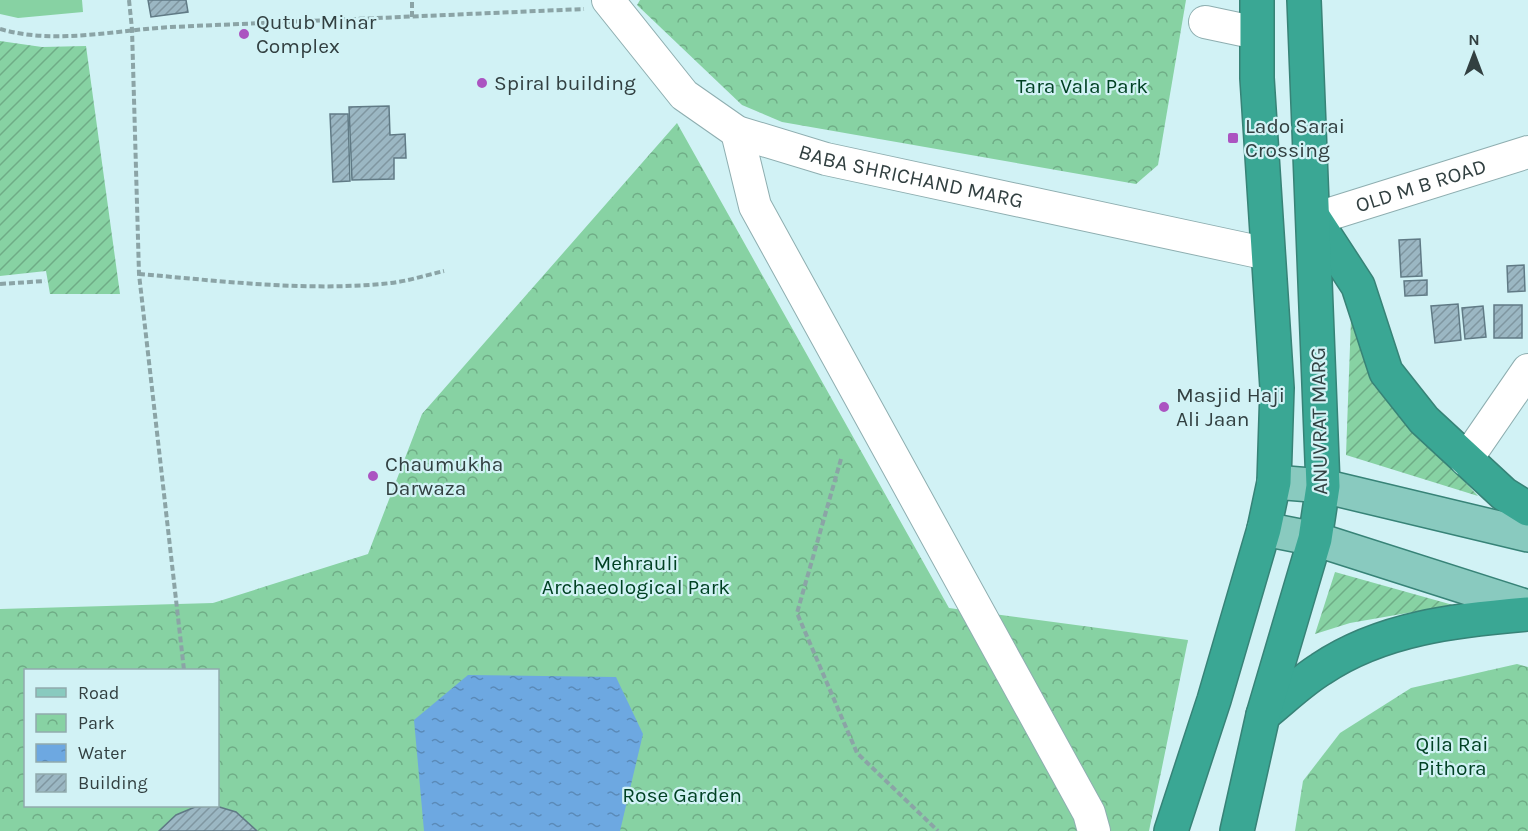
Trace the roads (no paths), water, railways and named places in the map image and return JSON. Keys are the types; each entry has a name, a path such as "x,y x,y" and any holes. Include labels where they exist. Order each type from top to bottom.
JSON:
{"highway":[{"name":"ANUVRAT MARG","path":"1171,831 1214,700 1264,529 1275,482 1277,388 1257,78 1257,0"},
{"name":"ANUVRAT MARG","path":"1237,831 1263,715 1316,539 1323,486 1304,0"},
{"path":"1314,219 1358,286 1386,372 1424,420 1504,494 1528,509"},
{"path":"1263,715 1321,668 1389,636 1462,619 1528,614"}],"main road":[{"path":"1275,482 1323,486 1528,535"},
{"path":"1264,529 1316,539 1528,607"}],"street":[{"name":"BABA SHRICHAND MARG","path":"611,4 684,95 737,132 826,159 1268,254"},
{"path":"1205,22 1257,33"},
{"path":"737,132 755,206 1089,813 1094,831"},
{"name":"OLD M B ROAD","path":"1314,219 1528,152"},
{"path":"1474,467 1528,370"},
{"path":"1474,467 1528,406"}],"water":[{"path":"468,675 616,677 643,734 620,831 424,831 414,720"}],"place":[{"name":"Qutub Minar Complex","path":"244,34"},
{"name":"Spiral building","path":"482,83"},
{"name":"Lado Sarai Crossing","path":"1233,138"},
{"name":"Masjid Haji Ali Jaan","path":"1164,407"},
{"name":"Chaumukha Darwaza","path":"373,476"}],"park label":[{"name":"Tara Vala Park","path":"1082,86"},
{"name":"Mehrauli Archaeological Park","path":"636,575"},
{"name":"Qila Rai Pithora","path":"1452,756"},
{"name":"Rose Garden","path":"682,795"}]}
